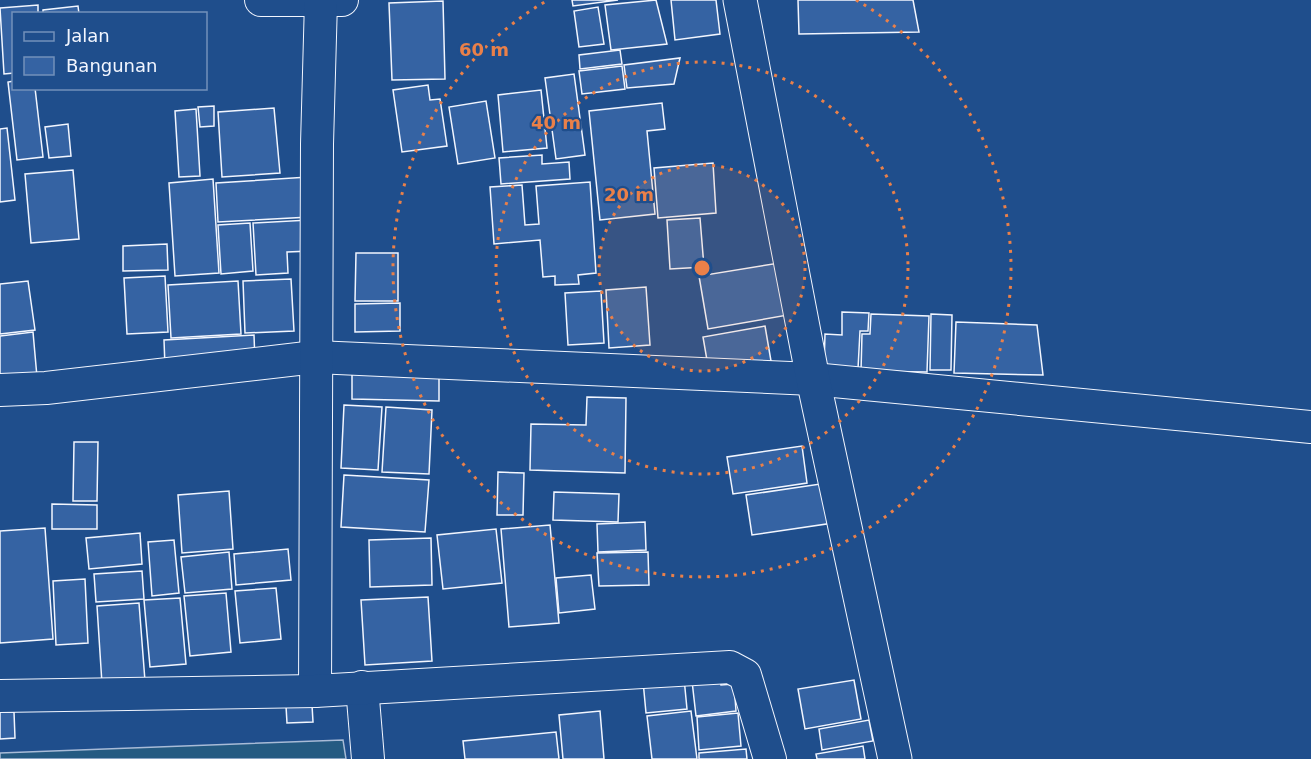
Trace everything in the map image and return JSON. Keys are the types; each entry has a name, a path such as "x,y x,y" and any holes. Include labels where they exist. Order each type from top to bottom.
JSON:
{"street":[{"path":"261,0 332,1 315,357 315,691"},
{"path":"740,0 813,380 895,759"},
{"path":"0,390 46,388 315,357 813,380 1311,427"},
{"path":"0,696 315,691 730,667 745,675 770,759"},
{"path":"362,687 368,759"}],"shaded area":[{"path":"343,740 346,759 0,759 0,753"}],"building":[{"path":"572,0 618,0 573,6"},
{"path":"656,0 667,44 611,50 605,5"},
{"path":"671,0 716,0 720,34 675,40"},
{"path":"798,0 913,0 919,32 799,34"},
{"path":"443,1 445,79 392,80 389,3"},
{"path":"38,5 38,12 12,12 12,73 4,74 0,8"},
{"path":"78,6 79,12 43,12 43,10"},
{"path":"598,7 604,44 579,47 574,11"},
{"path":"620,50 622,64 580,69 579,55"},
{"path":"680,58 674,84 627,88 624,65"},
{"path":"622,66 625,89 582,94 579,71"},
{"path":"574,74 585,155 556,159 545,78"},
{"path":"12,81 12,90 35,90 43,157 17,160 8,82"},
{"path":"428,85 430,100 440,99 447,146 402,152 393,90"},
{"path":"541,90 547,148 503,152 498,95"},
{"path":"486,101 495,158 458,164 449,107"},
{"path":"662,103 665,129 647,131 655,214 600,220 589,111"},
{"path":"214,106 214,126 200,127 198,107"},
{"path":"274,108 280,173 222,177 218,112"},
{"path":"196,109 200,176 179,177 175,111"},
{"path":"68,124 71,156 49,158 45,127"},
{"path":"7,128 15,200 0,202 0,129"},
{"path":"542,155 542,164 569,162 570,179 501,184 499,158"},
{"path":"713,163 716,213 658,218 654,168"},
{"path":"73,170 79,239 31,243 25,174"},
{"path":"308,177 310,217 218,222 216,183"},
{"path":"213,179 219,273 175,276 169,183"},
{"path":"590,182 596,273 578,275 579,284 555,285 555,276 543,277 540,240 494,244 490,187 522,185 525,225 539,224 536,186"},
{"path":"700,218 704,267 670,269 667,220"},
{"path":"309,220 311,251 287,252 288,273 256,275 253,223"},
{"path":"250,223 253,271 221,274 218,225"},
{"path":"167,244 168,270 123,271 123,246"},
{"path":"356,253 398,253 398,301 355,301"},
{"path":"779,263 788,315 708,329 699,276"},
{"path":"165,276 168,332 127,334 124,278"},
{"path":"291,279 294,331 245,333 243,281"},
{"path":"28,281 35,330 0,334 0,284"},
{"path":"238,281 241,334 171,338 168,285"},
{"path":"646,287 650,345 609,348 606,290"},
{"path":"601,291 604,343 568,345 565,293"},
{"path":"400,303 400,331 355,332 355,304"},
{"path":"842,312 869,313 868,331 860,331 858,369 824,368 825,334 842,335"},
{"path":"871,314 929,316 927,372 861,371 862,334 870,334"},
{"path":"931,314 952,315 951,370 930,370"},
{"path":"956,322 1037,325 1043,375 954,373"},
{"path":"765,326 771,361 709,372 703,337"},
{"path":"33,332 37,377 0,381 0,336"},
{"path":"254,335 255,362 165,367 164,340"},
{"path":"352,366 439,367 439,401 352,399"},
{"path":"587,397 626,398 625,473 530,470 531,424 586,425"},
{"path":"344,405 382,407 378,470 341,468"},
{"path":"386,407 432,410 429,474 382,472"},
{"path":"74,442 98,442 97,501 73,501"},
{"path":"802,446 807,483 733,494 727,457"},
{"path":"498,472 524,473 523,515 497,515"},
{"path":"344,475 429,480 425,532 341,527"},
{"path":"827,483 833,523 752,535 746,495"},
{"path":"229,491 233,549 182,553 178,495"},
{"path":"554,492 619,494 618,522 553,520"},
{"path":"52,504 97,505 97,529 52,529"},
{"path":"645,522 646,550 598,552 597,524"},
{"path":"550,525 559,623 509,627 501,529"},
{"path":"45,528 53,639 0,643 0,531"},
{"path":"496,529 502,583 443,589 437,535"},
{"path":"140,533 142,564 89,569 86,538"},
{"path":"431,538 432,585 370,587 369,540"},
{"path":"174,540 179,593 152,596 148,542"},
{"path":"288,549 291,580 236,585 234,554"},
{"path":"229,552 232,589 185,593 181,557"},
{"path":"648,552 649,585 599,586 597,553"},
{"path":"142,571 144,599 96,602 94,574"},
{"path":"591,575 595,609 559,613 556,578"},
{"path":"85,579 88,643 56,645 53,581"},
{"path":"276,588 281,639 240,643 235,591"},
{"path":"226,593 231,652 190,656 184,596"},
{"path":"428,597 432,661 365,665 361,600"},
{"path":"180,598 186,664 150,667 144,600"},
{"path":"139,603 145,681 102,684 97,606"},
{"path":"684,678 687,709 646,713 643,681"},
{"path":"720,678 721,685 734,684 736,711 696,716 692,681"},
{"path":"854,680 861,719 805,729 798,689"},
{"path":"312,705 313,722 287,723 286,706"},
{"path":"600,711 604,759 563,759 559,715"},
{"path":"691,711 697,759 652,759 647,716"},
{"path":"0,712 14,712 15,738 0,739"},
{"path":"738,713 741,746 699,750 697,717"},
{"path":"869,720 873,741 822,750 819,729"},
{"path":"556,732 559,759 465,759 463,741"},
{"path":"863,746 865,759 817,759 816,754"},
{"path":"746,749 747,759 699,759 699,753"}]}
